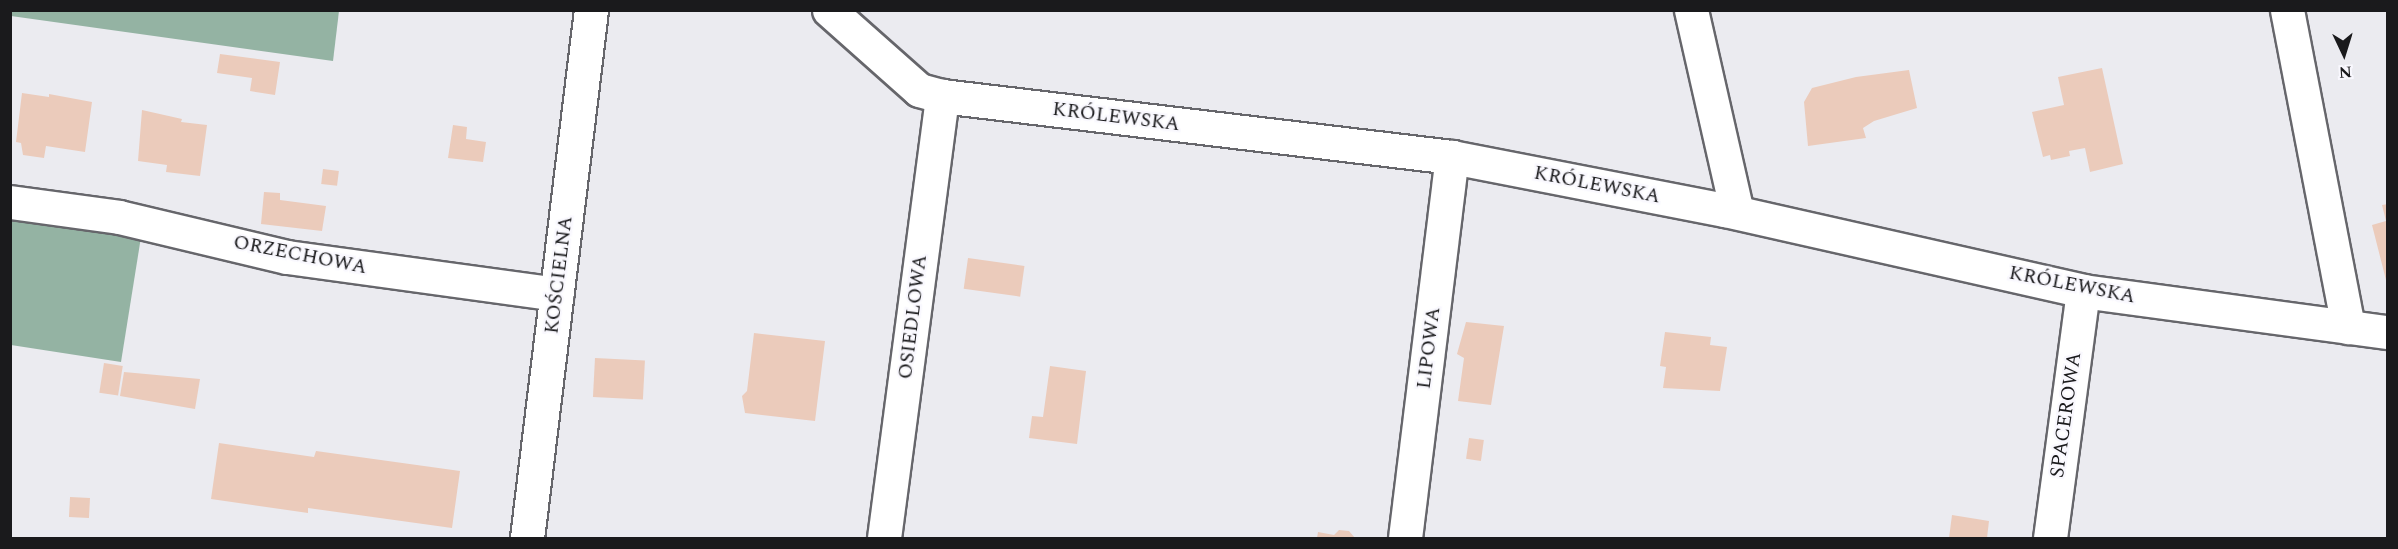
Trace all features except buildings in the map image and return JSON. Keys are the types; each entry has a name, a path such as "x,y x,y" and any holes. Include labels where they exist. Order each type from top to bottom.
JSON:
{"street":[{"name":"KOŚCIELNA","path":"526,538 591,10"},
{"name":"KRÓLEWSKA","path":"829,10 920,90 942,96 1452,157 1737,212 2083,291 2388,332"},
{"path":"1691,10 1737,212"},
{"path":"2287,10 2348,327"},
{"name":"OSIEDLOWA","path":"884,538 942,96"},
{"name":"LIPOWA","path":"1405,538 1452,157"},
{"name":"ORZECHOWA","path":"10,202 119,217 287,257 556,294"},
{"name":"SPACEROWA","path":"2049,538 2083,291"}],"green space":[{"path":"11,10 339,11 333,61 11,16"},
{"path":"10,220 141,237 121,362 11,345"}]}
